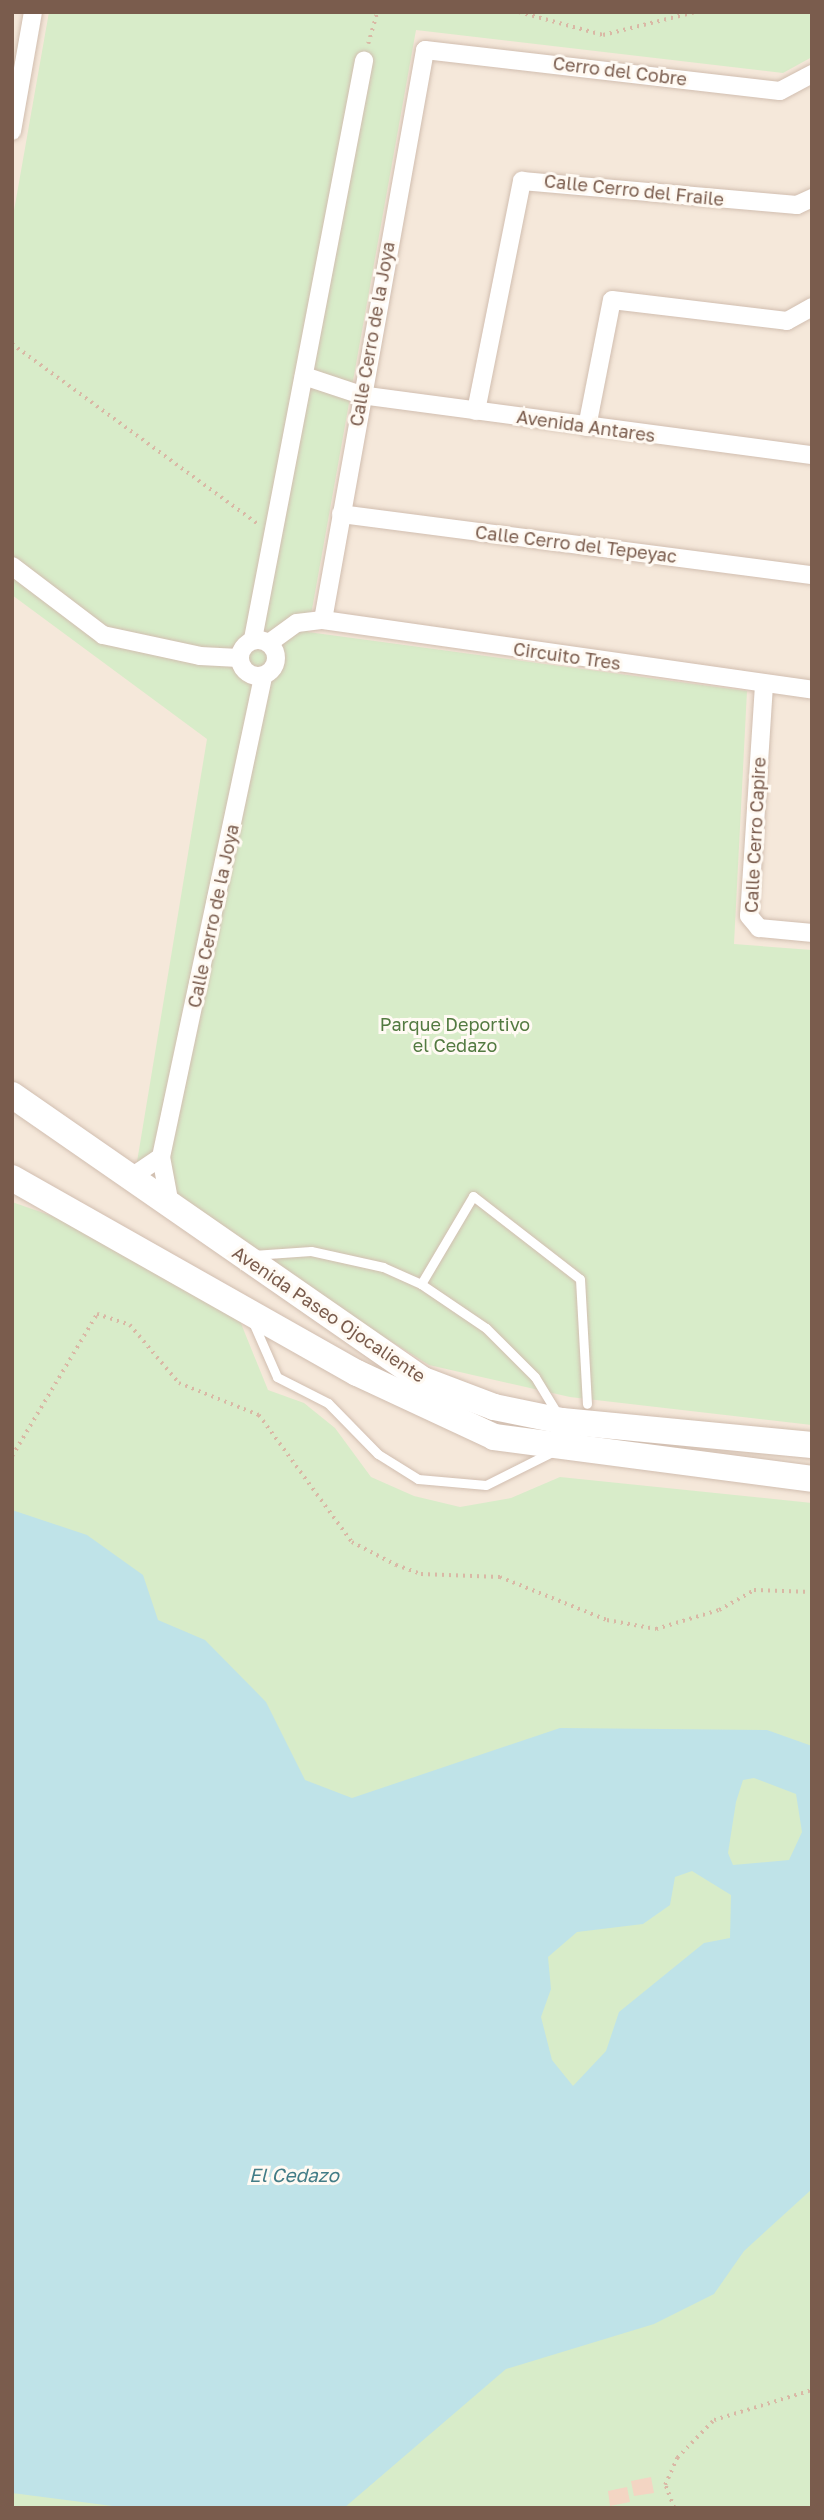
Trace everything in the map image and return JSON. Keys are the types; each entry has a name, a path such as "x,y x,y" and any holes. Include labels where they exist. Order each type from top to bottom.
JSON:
{"main road":[{"name":"Avenida Paseo Ojocaliente","path":"12,1095 240,1256 423,1380 494,1407 562,1421 812,1445"},
{"name":"Avenida Paseo Ojocaliente","path":"12,1178 434,1414 494,1437 555,1450 812,1479"}],"street":[{"path":"12,131 19,57 33,12"},
{"name":"Cerro del Cobre","path":"425,50 780,91 812,74"},
{"name":"Calle Cerro de la Joya","path":"323,620 361,395 425,50"},
{"path":"261,641 273,536 364,61"},
{"name":"Calle Cerro del Fraile","path":"476,411 522,181 797,205 812,198"},
{"path":"587,427 612,300 788,321 812,307"},
{"name":"Avenida Antares","path":"304,376 361,395 812,456"},
{"name":"Calle Cerro del Tepeyac","path":"341,514 812,575"},
{"path":"12,566 103,635 200,656 239,658 261,641 297,622 323,620"},
{"name":"Circuito Tres","path":"323,620 812,690"},
{"name":"Calle Cerro de la Joya","path":"161,1157 263,676 277,657 261,641"},
{"path":"239,658 247,673 263,676"},
{"name":"Calle Cerro Capire","path":"764,685 751,924 812,933"},
{"path":"130,1178 161,1157 170,1205"}],"lane":[{"path":"421,1284 473,1196 580,1279 587,1404"},
{"path":"240,1256 311,1251 383,1267 421,1284 514,1354 562,1421"},
{"path":"249,1312 277,1377 328,1403 378,1454 418,1479 486,1485 555,1450"}],"path":[{"path":"364,61 377,12"},
{"path":"519,12 603,35 695,12"},
{"path":"12,344 273,536"},
{"path":"12,1456 97,1314 130,1325 179,1383 259,1415 352,1542 396,1565 421,1574 509,1579 607,1620 656,1629 719,1610 754,1590 812,1592"},
{"path":"674,2508 665,2485 677,2458 714,2420 779,2405 812,2390"}],"shaded area":[{"path":"12,12 812,12 812,2508 12,2508"}],"green space":[{"name":"Parque Deportivo el Cedazo","path":"49,12 812,12 812,57 783,73 416,30 308,632 747,691 734,944 812,950 812,1425 570,1397 429,1365 283,1274 136,1168 207,739 12,595 12,222"},
{"name":"El Cedazo","path":"12,1202 113,1237 238,1316 268,1390 304,1403 335,1428 371,1477 414,1496 460,1507 511,1498 560,1477 812,1503 812,2508 12,2508"}],"water":[{"name":"El Cedazo","path":"12,1510 87,1535 143,1575 158,1620 205,1640 266,1702 305,1780 352,1798 560,1728 767,1730 812,1746 812,2189 744,2251 714,2294 654,2324 506,2369 344,2508 128,2508 12,2493","holes":["754,1778 796,1794 802,1832 789,1860 733,1865 728,1853 736,1802 743,1780","692,1871 731,1895 730,1938 704,1943 619,2012 606,2051 573,2086 552,2060 541,2017 551,1989 548,1957 577,1932 643,1924 670,1905 675,1877"]}],"building":[{"path":"651,2477 654,2493 634,2496 631,2481"},
{"path":"627,2487 630,2502 610,2506 608,2491"}]}
